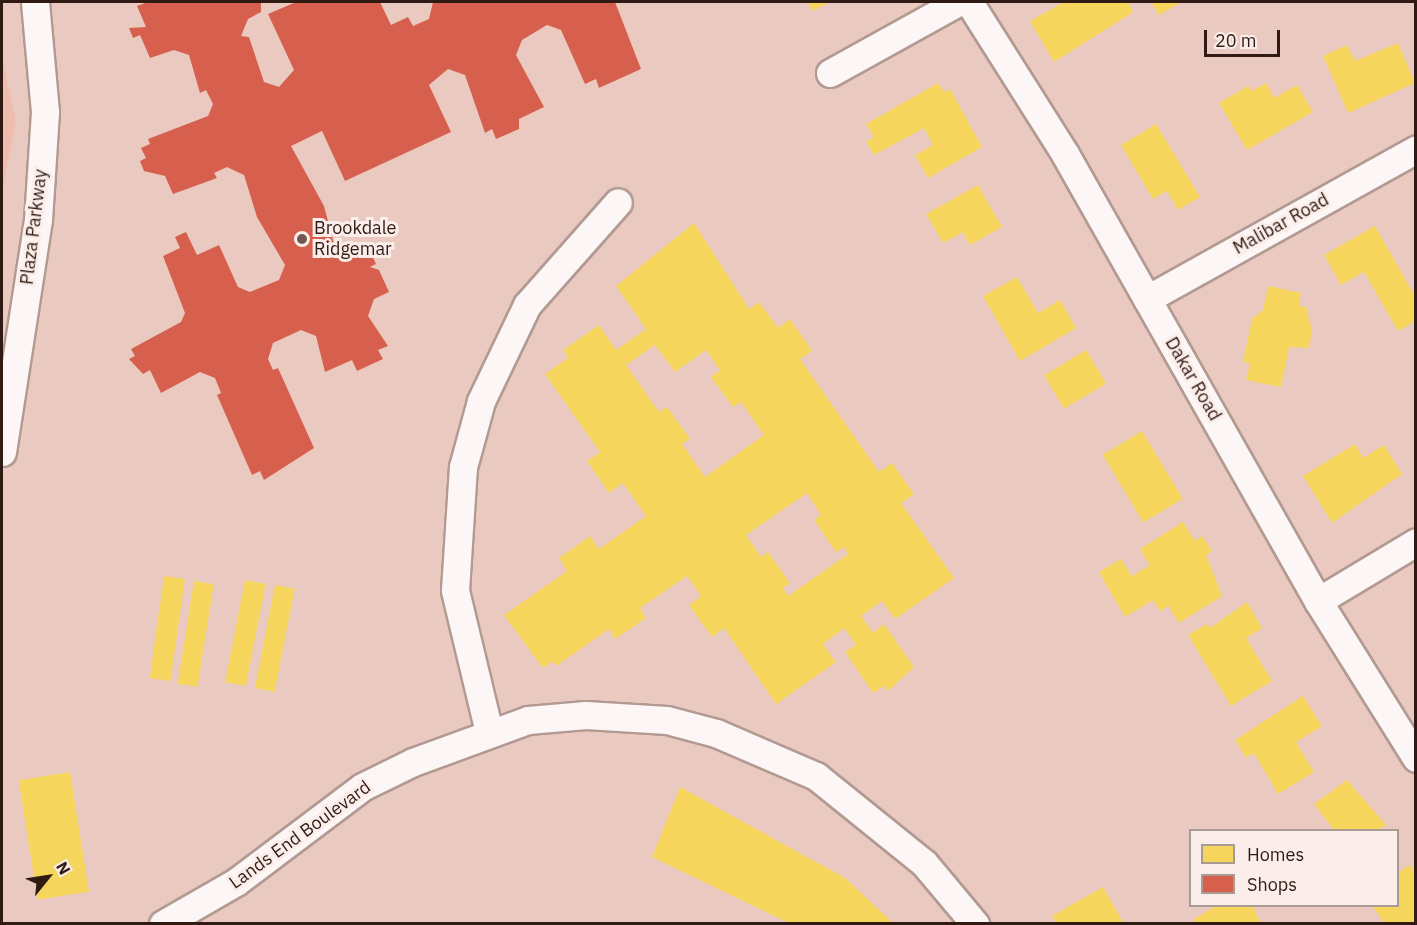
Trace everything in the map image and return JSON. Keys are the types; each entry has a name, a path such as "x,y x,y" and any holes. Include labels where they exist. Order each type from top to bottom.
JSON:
{"street":[{"name":"Plaza Parkway","path":"2,452 38,220 45,112 35,2"},
{"path":"830,73 958,2"},
{"name":"Dakar Road","path":"969,2 1147,299 1318,601 1416,758"},
{"name":"Malibar Road","path":"1147,299 1416,149"},
{"path":"489,732 455,590 463,467 481,400 527,305 618,202"},
{"path":"1318,601 1416,542"},
{"name":"Lands End Boulevard","path":"163,924 236,882 362,787 489,732 528,720 586,715 667,720 716,733 816,776 851,799 924,863 975,924"}],"shaded area":[{"path":"2,56 16,122 2,191"}],"building: Homes":[{"path":"807,2 829,2 813,11"},
{"path":"1064,2 1128,2 1133,12 1054,62 1030,21"},
{"path":"1151,2 1181,2 1159,15"},
{"path":"1398,43 1415,83 1348,113 1323,56 1347,45 1355,61"},
{"path":"938,83 944,92 950,89 982,147 928,178 915,155 933,145 924,128 874,155 866,142 874,137 866,124"},
{"path":"1266,83 1274,98 1297,85 1313,112 1247,150 1219,103 1248,86 1251,91"},
{"path":"1156,124 1200,197 1178,210 1167,191 1153,199 1121,145"},
{"path":"978,185 1002,227 970,245 963,232 943,243 926,214"},
{"path":"694,223 749,309 759,302 778,328 790,319 812,351 800,359 879,472 892,463 914,494 901,503 954,578 895,619 882,601 861,616 873,633 884,624 914,667 888,691 884,686 873,693 845,652 856,645 844,628 823,644 836,662 776,704 724,628 712,637 689,605 701,596 687,576 640,608 646,618 615,639 609,629 556,666 553,661 543,668 504,615 567,571 559,558 590,536 599,549 646,516 623,483 609,493 587,461 600,452 545,374 568,358 563,350 599,325 616,350 646,329 616,286","holes":["655,345 675,372 706,350 720,370 711,377 733,407 741,402 764,435 705,477 682,444 690,439 667,407 659,412 626,365","807,493 821,515 814,520 836,552 844,547 848,554 788,596 783,588 790,583 768,552 761,557 746,535"]},
{"path":"1375,226 1416,298 1416,321 1398,331 1364,272 1341,285 1324,255"},
{"path":"1017,277 1038,313 1060,300 1076,328 1020,361 983,296"},
{"path":"1268,286 1301,293 1299,306 1306,307 1312,331 1309,348 1289,347 1281,387 1246,380 1250,363 1243,362 1252,319 1263,310"},
{"path":"1086,350 1106,383 1064,409 1044,375"},
{"path":"1142,431 1183,499 1143,522 1103,455"},
{"path":"1355,444 1363,458 1384,445 1402,474 1332,523 1303,476"},
{"path":"1183,522 1195,541 1202,536 1212,551 1206,555 1222,596 1179,623 1168,606 1160,611 1153,600 1125,617 1099,572 1121,559 1132,576 1150,565 1140,549"},
{"path":"164,576 185,579 170,681 150,678"},
{"path":"245,580 266,584 246,686 225,682"},
{"path":"194,581 214,584 197,687 178,684"},
{"path":"275,585 295,589 275,692 255,688"},
{"path":"1247,602 1262,628 1246,638 1272,681 1231,706 1188,635 1207,624 1210,628"},
{"path":"1303,696 1322,726 1296,742 1314,772 1278,794 1254,753 1246,758 1235,740"},
{"path":"70,772 89,892 38,900 19,780"},
{"path":"1347,780 1386,825 1380,829 1333,829 1314,804"},
{"path":"680,787 845,878 894,924 791,924 652,857"},
{"path":"1409,865 1416,873 1416,924 1385,924 1373,907 1399,907 1399,872"},
{"path":"1103,887 1124,924 1057,924 1052,916"},
{"path":"1214,907 1253,907 1261,924 1196,924 1194,919"}],"building: Shops":[{"name":"Brookdale Ridgemar","path":"148,2 261,2 261,12 248,19 241,36 249,37 264,82 279,87 294,70 268,14 296,2 380,2 391,25 408,17 413,26 429,19 433,2 615,2 641,69 599,88 596,79 585,84 561,30 547,25 522,40 516,55 544,107 519,119 519,129 496,139 492,129 485,133 465,75 448,69 429,85 451,132 345,181 322,131 291,146 324,206 334,244 349,250 366,242 376,264 370,267 379,270 389,292 374,299 368,316 388,346 378,350 383,359 357,371 352,360 325,372 316,336 301,330 273,343 268,359 273,370 278,368 314,448 264,480 260,471 252,475 217,395 221,393 215,378 200,372 161,393 150,370 143,374 129,359 135,356 131,349 181,322 185,313 163,256 180,248 175,237 186,232 197,255 219,245 238,287 250,292 279,280 285,265 257,217 244,175 227,167 214,173 217,178 173,194 165,176 144,171 140,161 146,158 141,148 150,144 148,139 208,116 213,104 206,90 200,93 189,55 174,50 150,58 140,35 133,38 129,28 146,27 137,6"}],"place":[{"name":"Brookdale Ridgemar","path":"302,239"}]}
